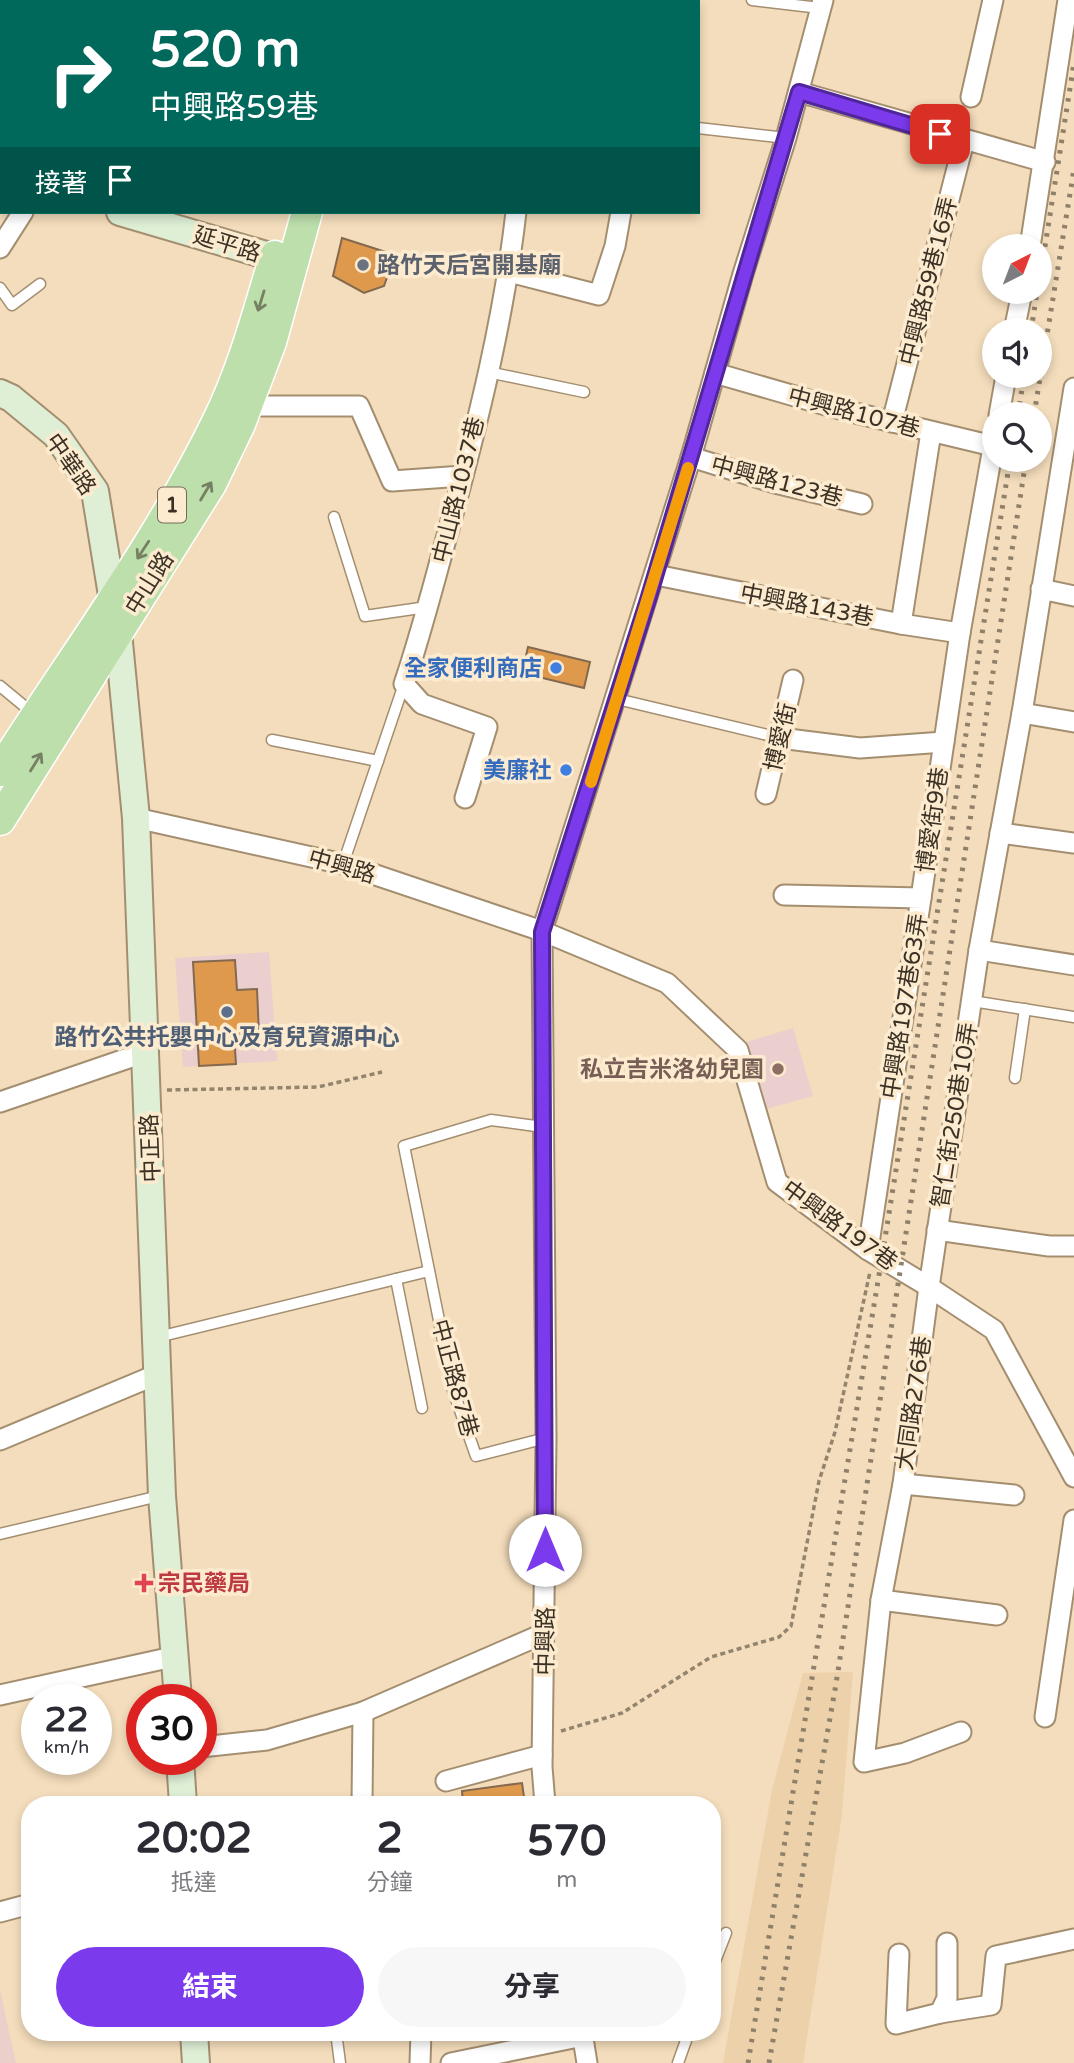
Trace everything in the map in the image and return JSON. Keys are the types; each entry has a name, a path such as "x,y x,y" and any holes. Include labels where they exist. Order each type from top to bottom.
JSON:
{"main road":[{"name":"中山路","path":"0,820 211,484 271,342 284,261 287,214"},
{"name":"中山路","path":"0,771 182,489 218,420 248,342 306,214"}],"street":[{"path":"971,96 993,0"},
{"path":"1032,234 1068,0"},
{"name":"中興路","path":"545,1796 542,1745 546,1438 542,932 656,575 786,138 821,4"},
{"path":"799,92 1045,163"},
{"name":"中興路59巷16弄","path":"892,422 964,141"},
{"path":"0,248 22,214"},
{"name":"延平路","path":"127,214 284,261"},
{"name":"中山路1037巷","path":"404,684 463,476 488,372 509,272 516,214"},
{"path":"509,272 599,295 615,246 621,214"},
{"name":"中興路107巷","path":"715,373 892,422 982,442"},
{"name":"智仁街250巷10弄","path":"929,1287 979,950 1022,713 1041,589 1066,480 1074,388"},
{"name":"中華路","path":"0,393 56,435 95,492 112,598"},
{"path":"246,406 359,405 392,481 463,476"},
{"path":"901,624 931,432"},
{"name":"中興路123巷","path":"691,457 775,484 862,504"},
{"name":"博愛街9巷","path":"920,898 960,633 989,472"},
{"name":"中興路143巷","path":"656,575 901,624 960,633"},
{"path":"1041,589 1074,596"},
{"name":"中正路","path":"112,598 118,632 136,818 162,1496 178,1684"},
{"name":"博愛街","path":"766,794 793,680"},
{"path":"404,684 422,704 487,727 465,797"},
{"path":"1022,713 1074,722"},
{"name":"博愛街9巷","path":"780,738 860,748 944,742"},
{"name":"中興路","path":"136,818 342,864 542,932"},
{"path":"1000,833 1074,843"},
{"name":"中興路197巷63弄","path":"784,895 920,898 871,1252"},
{"name":"中興路197巷","path":"542,932 667,983 738,1050 777,1182 871,1252 929,1287"},
{"path":"979,950 1074,965"},
{"path":"0,1102 146,1052"},
{"path":"937,1230 1074,1247"},
{"path":"929,1287 994,1330 1074,1477"},
{"name":"大同路276巷","path":"929,1287 902,1484 881,1600 864,1762 905,1753 961,1732"},
{"path":"0,1440 158,1374"},
{"path":"902,1484 1014,1495"},
{"path":"1045,1717 1074,1520"},
{"path":"881,1600 997,1615"},
{"path":"217,1745 267,1740 363,1712 545,1633"},
{"path":"0,1695 177,1656"},
{"path":"362,1796 363,1712"},
{"path":"446,1781 542,1745"},
{"path":"181,1775 182,1796"},
{"path":"0,1912 21,1907"},
{"path":"899,1954 896,2024 940,2013 991,2005 996,1956 1074,1939"},
{"path":"940,2013 947,1998 947,1943"},
{"path":"195,2041 196,2063"},
{"path":"420,2063 421,2041"},
{"path":"451,2063 550,2041"},
{"path":"583,2041 587,2063"}],"lane":[{"path":"752,0 821,4"},
{"path":"700,128 786,138"},
{"path":"0,288 12,305 40,284"},
{"path":"488,372 584,392"},
{"path":"334,517 365,617 427,607"},
{"name":"中山路1037巷","path":"342,864 404,684"},
{"path":"0,686 35,715"},
{"path":"617,699 780,738"},
{"path":"272,740 378,761"},
{"path":"972,1001 1074,1017"},
{"path":"1015,1078 1026,1009"},
{"name":"中正路87巷","path":"543,1127 491,1120 404,1146 453,1391 476,1456 546,1438"},
{"path":"157,1337 429,1271"},
{"name":"中正路87巷","path":"396,1279 422,1408"},
{"path":"0,1534 162,1496"},
{"path":"721,1946 726,1933"},
{"path":"337,2041 340,2063"},
{"path":"678,2063 686,2041"}],"path":[{"path":"148,1091 318,1087 382,1072"},
{"path":"542,1745 622,1713 711,1657 779,1637 791,1626 819,1480 835,1432 871,1252"}],"shaded area":[{"name":"路竹公共托嬰中心及育兒資源中心","path":"269,952 277,1061 183,1067 175,958"},
{"name":"私立吉米洛幼兒園","path":"793,1028 813,1096 763,1110 743,1043"},
{"path":"853,1672 842,1815 803,2063 723,2063 772,1790 803,1673"},
{"path":"0,1990 16,2063 0,2063"}],"building":[{"name":"路竹天后宮開基廟","path":"342,238 395,255 384,286 364,293 333,276"},
{"name":"全家便利商店","path":"528,647 590,662 584,688 522,673"},
{"name":"路竹公共托嬰中心及育兒資源中心","path":"235,960 237,990 257,989 259,1034 234,1035 236,1064 199,1066 193,962"},
{"path":"522,1783 524,1796 462,1796 462,1791"}],"railway":[{"path":"1047,234 1074,63"},
{"path":"1036,402 1074,169"},
{"path":"1033,318 1035,304"},
{"path":"1020,402 1022,388"},
{"path":"748,2063 882,1257 1008,472"},
{"path":"769,2063 836,1684 1024,472"}],"slow traffic":[{"path":"591,782 688,468"}],"place":[{"name":"路竹天后宮開基廟","path":"363,265"},
{"name":"全家便利商店","path":"556,668"},
{"name":"美廉社","path":"566,770"},
{"name":"路竹公共托嬰中心及育兒資源中心","path":"227,1012"},
{"name":"私立吉米洛幼兒園","path":"778,1069"},
{"name":"宗民藥局","path":"144,1583"}],"route":[{"path":"545,1550 542,932 648,600 799,92 940,134"}]}
